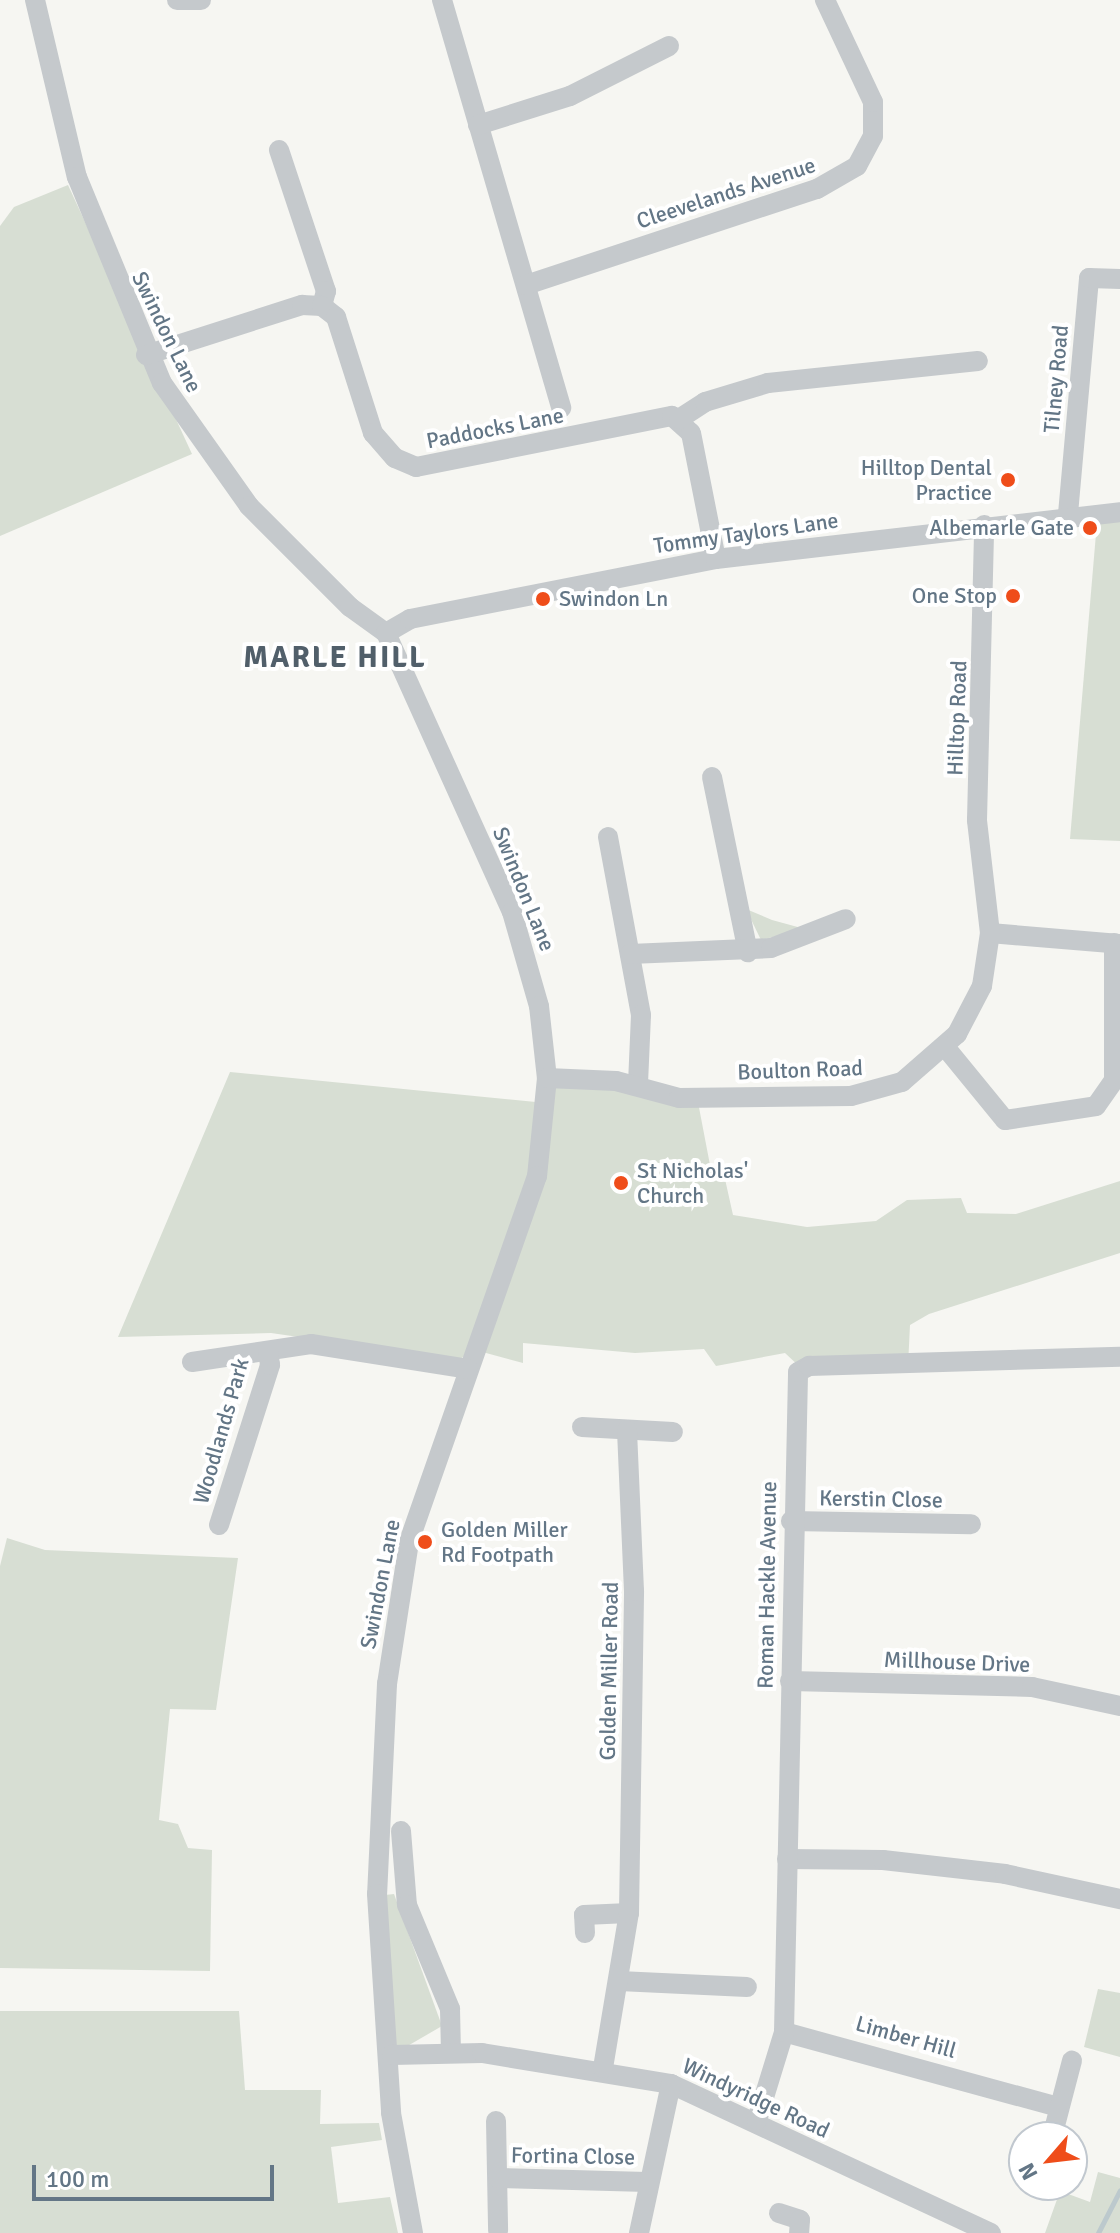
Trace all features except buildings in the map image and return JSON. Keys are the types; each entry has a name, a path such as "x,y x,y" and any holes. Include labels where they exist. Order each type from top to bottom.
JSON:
{"street":[{"name":"Swindon Lane","path":"35,0 77,177 146,355 249,506 350,607 386,633 516,922 539,1006 547,1078 537,1176 409,1542 387,1684 377,1894 392,2055 391,2113 413,2233"},
{"path":"177,0 201,0"},
{"path":"442,0 561,408"},
{"name":"Cleevelands Avenue","path":"526,285 817,189 857,166 873,136 873,102 825,0"},
{"path":"478,125 570,96 669,46"},
{"name":"Paddocks Lane","path":"279,150 326,291 322,306 336,317 373,433 395,458 416,467 663,414 679,419"},
{"name":"Tilney Road","path":"1068,514 1089,278 1120,279"},
{"path":"146,355 302,305 322,306"},
{"path":"716,559 691,433 679,419 714,398 768,383 978,361"},
{"name":"Tommy Taylors Lane","path":"386,633 410,619 716,559 1068,514 1120,512"},
{"name":"Hilltop Road","path":"984,525 977,820 989,912"},
{"path":"712,777 748,952"},
{"path":"608,837 644,1042 638,1085"},
{"name":"Boulton Road","path":"547,1078 638,1085 679,1098 851,1096 902,1082 946,1048 976,1003 990,933 989,912"},
{"path":"630,954 748,952 792,943 846,919"},
{"path":"946,1048 1005,1120 1096,1106 1114,1080 1117,943 990,933"},
{"path":"192,1362 311,1344 470,1361"},
{"name":"Woodlands Park","path":"219,1525 270,1365 268,1351"},
{"name":"Roman Hackle Avenue","path":"757,2120 784,2032 791,1521 801,1368 1120,1357"},
{"path":"582,1427 673,1432"},
{"name":"Golden Miller Road","path":"603,2068 629,1913 634,1591 627,1430"},
{"name":"Kerstin Close","path":"791,1521 971,1524"},
{"name":"Millhouse Drive","path":"790,1681 1032,1687 1120,1706"},
{"path":"401,1831 412,1856 412,1923 450,2009 451,2052"},
{"path":"787,1859 883,1860 1005,1874 1120,1899"},
{"path":"584,1915 629,1913"},
{"path":"619,1981 747,1987"},
{"name":"Limber Hill","path":"784,2032 1059,2107"},
{"name":"Windyridge Road","path":"392,2055 451,2052 603,2068 671,2084 757,2120 991,2233"},
{"path":"1056,2121 1072,2061"},
{"path":"639,2233 647,2182 671,2084"},
{"name":"Fortina Close","path":"496,2121 498,2230"},
{"name":"Fortina Close","path":"498,2178 647,2182"},
{"path":"779,2213 800,2220 799,2233"}],"shaded area":[{"path":"68,185 192,454 0,536 0,226 14,207"},
{"path":"1120,521 1120,841 1070,839 1097,522"},
{"path":"746,909 772,920 805,929 761,940"},
{"path":"230,1072 546,1103 547,1078 697,1097 710,1165 725,1179 733,1215 807,1227 876,1221 907,1200 961,1198 967,1213 1016,1214 1120,1181 1120,1253 929,1314 910,1325 908,1366 801,1368 785,1353 716,1366 704,1349 635,1353 523,1343 523,1363 475,1350 458,1360 271,1333 118,1337"},
{"path":"7,1538 45,1550 238,1558 216,1710 170,1709 159,1820 178,1824 188,1848 212,1850 210,1971 0,1968 0,1566"},
{"path":"394,1894 442,2026 392,2055 385,1895"},
{"path":"1098,1989 1120,1993 1120,2057 1084,2047"},
{"path":"0,2011 239,2011 245,2090 321,2090 320,2124 379,2123 382,2140 331,2147 338,2203 390,2197 398,2233 0,2233"},
{"path":"1098,2172 1120,2178 1120,2233 1045,2233 1056,2201 1090,2202"}],"waterway":[{"path":"1098,2233 1120,2190"}],"place":[{"name":"Hilltop Dental Practice","path":"1008,480"},
{"name":"Albemarle Gate","path":"1090,528"},
{"name":"One Stop","path":"1013,596"},
{"name":"Swindon Ln","path":"543,599"},
{"name":"St Nicholas' Church","path":"621,1183"},
{"name":"Golden Miller Rd Footpath","path":"425,1542"}],"district":[{"name":"MARLE HILL","path":"335,658"}]}
